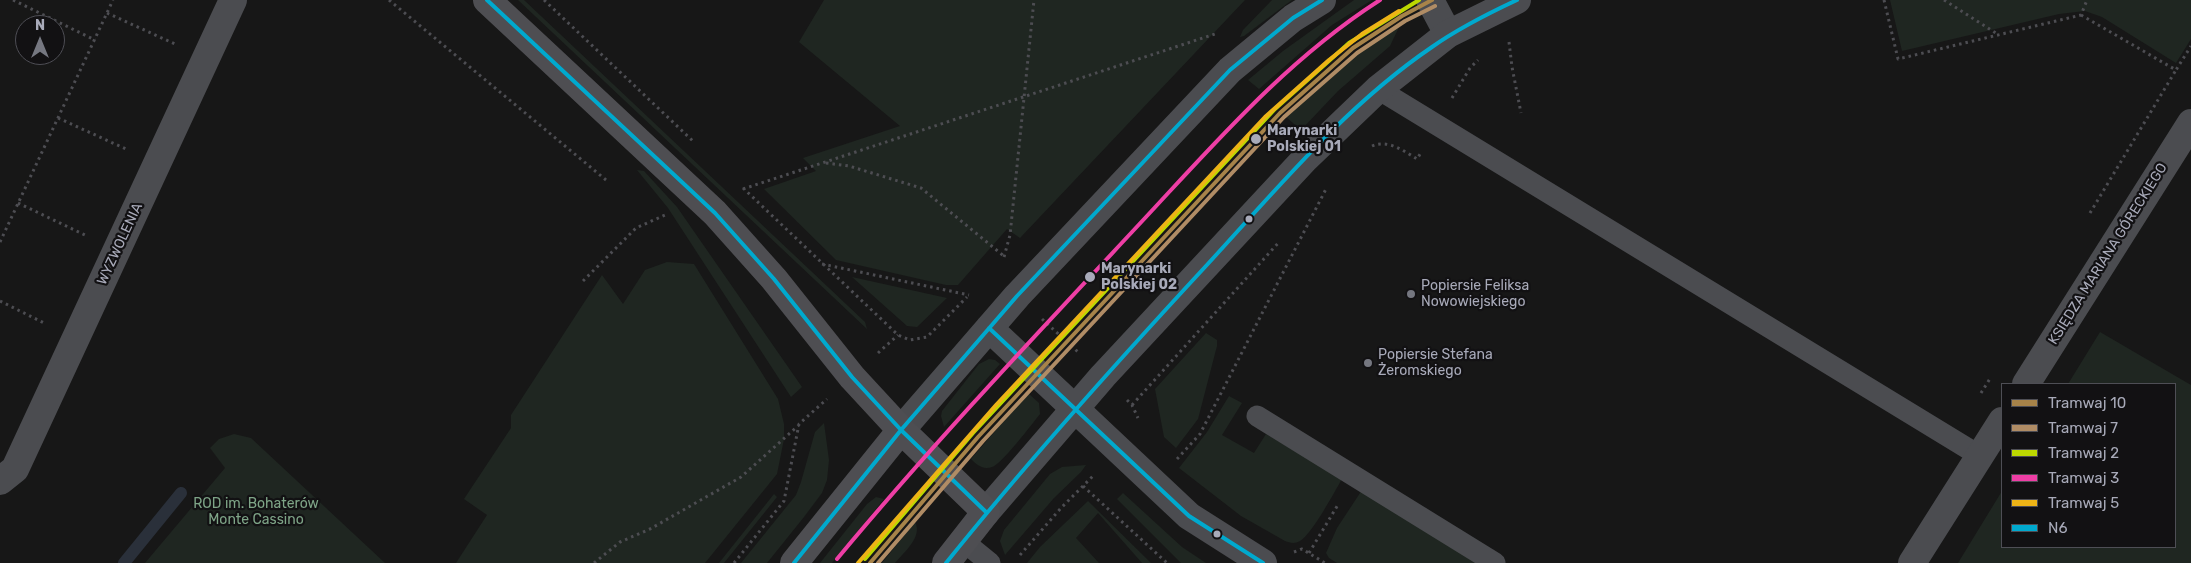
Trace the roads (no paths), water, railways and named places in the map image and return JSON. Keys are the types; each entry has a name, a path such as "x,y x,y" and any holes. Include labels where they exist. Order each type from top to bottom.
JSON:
{"main road":[{"path":"487,0 715,213 774,280 852,377 901,430 986,512 946,563"},
{"path":"794,563 901,430"}],"street":[{"name":"WYZWOLENIA","path":"0,481 15,470 233,0"},
{"path":"901,430 1017,296 1230,70 1293,18 1322,0"},
{"path":"1430,0 1448,34"},
{"path":"986,512 1103,376 1304,160 1378,90 1448,34 1517,0"},
{"name":"KSIĘDZA MARIANA GÓRECKIEGO","path":"2027,383 2191,123"},
{"path":"990,328 1189,516 1262,563"},
{"path":"1912,563 2001,423"}],"lane":[{"path":"1378,90 1980,456"},
{"path":"1257,416 1495,563"},
{"path":"963,541 990,563"}],"waterway":[{"path":"124,563 181,493"}],"tram line":[{"name":"3","path":"837,559 982,394 1219,138 1279,79 1311,51 1345,24 1380,0"},
{"name":"2","path":"865,559 973,433 1275,109 1349,43 1419,0"},
{"name":"10","path":"870,563 978,437 1280,113 1353,48 1402,16 1432,0"},
{"name":"7","path":"878,563 983,441 1284,117 1357,53 1405,21 1435,6"},
{"name":"5","path":"858,563 996,405 1265,117 1329,60 1362,34 1399,11"}],"place":[{"name":"Marynarki Polskiej 01","path":"1256,139"},
{"name":"Marynarki Polskiej 02","path":"1090,277"},
{"name":"Popiersie Feliksa Nowowiejskiego","path":"1411,294"},
{"name":"Popiersie Stefana Żeromskiego","path":"1368,363"}],"park label":[{"name":"ROD im. Bohaterów Monte Cassino","path":"256,512"}]}
